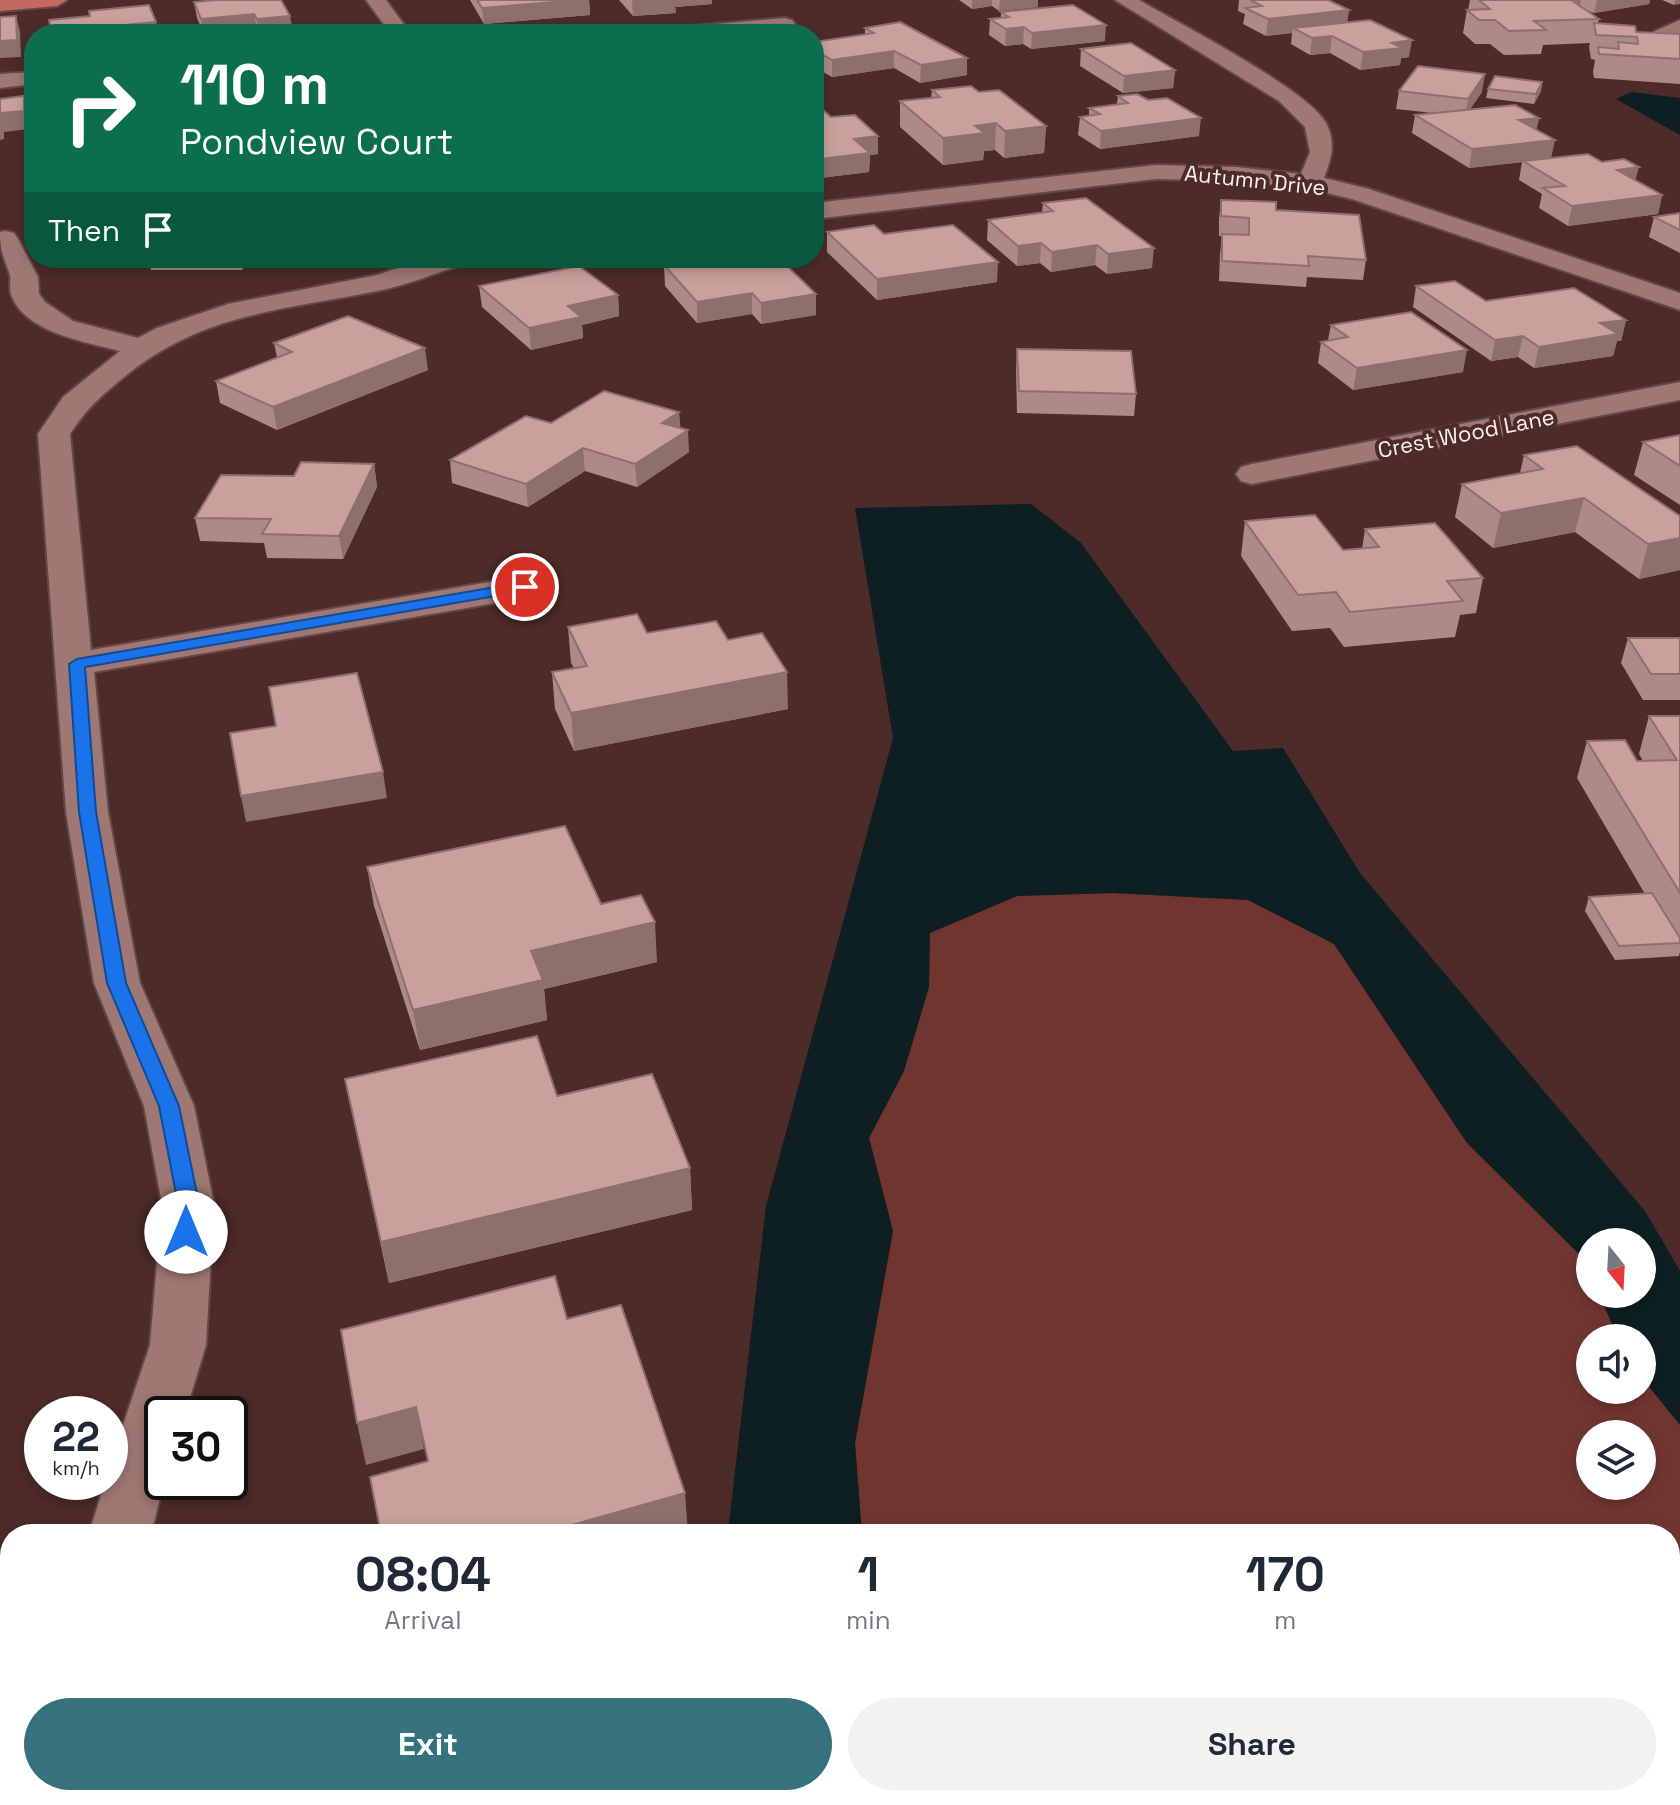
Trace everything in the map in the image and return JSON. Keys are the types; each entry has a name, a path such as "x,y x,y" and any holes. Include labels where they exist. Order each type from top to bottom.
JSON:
{"main road":[{"path":"0,5 57,0"}],"street":[{"path":"376,0 394,24"},
{"path":"1125,0 1287,96 1316,125 1322,152 1310,182"},
{"path":"0,81 24,79"},
{"name":"Autumn Drive","path":"824,210 1156,172 1236,174 1310,182 1360,194 1680,302"},
{"path":"5,239 24,277 25,294 35,308 63,327 142,348"},
{"path":"123,1524 178,1345 188,1204 169,1106 117,983 87,812 77,664 54,434 74,403 142,348 167,334 228,312 382,282 424,268"},
{"name":"Crest Wood Lane","path":"1252,474 1680,391"},
{"path":"77,664 525,587"}],"shaded area":[{"path":"1631,92 1680,98 1680,135 1616,99"},
{"path":"1031,504 1081,543 1233,751 1283,748 1360,873 1645,1211 1655,1228 1576,1228 1576,1251 1467,1143 1334,944 1248,900 1113,893 1017,896 930,933 929,987 904,1071 869,1138 893,1231 855,1443 861,1524 729,1524 766,1206 893,738 855,508"},
{"path":"1113,893 1248,900 1334,944 1467,1143 1576,1251 1576,1308 1605,1308 1612,1324 1576,1324 1576,1404 1656,1404 1656,1395 1680,1425 1680,1524 861,1524 855,1443 893,1231 869,1138 904,1071 929,987 930,933 1017,896"},
{"path":"1656,1230 1680,1271 1680,1425 1656,1395 1656,1324 1612,1324 1605,1308 1656,1308"}],"building":[{"path":"281,0 290,16 257,19 254,14 201,19 194,2"},
{"path":"477,0 578,0 482,8"},
{"path":"1250,0 1328,0 1349,10 1268,19 1245,8 1262,6"},
{"path":"1479,0 1571,0 1599,19 1534,21 1546,30 1509,31 1495,20 1479,20 1467,10 1490,9"},
{"path":"149,5 156,22 50,24 49,20 90,16 89,11"},
{"path":"1073,5 1106,25 1032,33 1024,27 1006,29 990,19 1009,17 1001,12"},
{"path":"16,16 17,40 0,41 0,17"},
{"path":"1370,20 1412,40 1392,43 1403,48 1363,52 1332,36 1312,38 1293,28"},
{"path":"900,22 967,58 921,65 894,51 832,60 824,56 824,40 874,33 865,28"},
{"path":"1594,23 1635,26 1636,32 1680,34 1680,59 1599,54 1598,47 1619,49 1618,42 1638,44 1637,37 1596,35"},
{"path":"1131,43 1175,70 1124,76 1081,49"},
{"path":"1418,66 1485,74 1468,99 1399,91"},
{"path":"1495,76 1542,82 1536,94 1488,89"},
{"path":"971,86 979,92 999,90 1046,126 1005,131 996,123 975,126 985,133 943,138 900,101 940,97 932,90"},
{"path":"1137,94 1148,100 1167,98 1201,118 1101,131 1080,117 1100,114 1089,108 1128,103 1118,96"},
{"path":"24,96 24,111 0,113 0,99"},
{"path":"1515,105 1539,118 1519,120 1555,140 1472,149 1415,115"},
{"path":"824,111 831,117 855,115 878,136 854,139 870,153 824,159"},
{"path":"1588,154 1602,162 1624,159 1639,167 1617,170 1662,195 1572,206 1543,188 1565,186 1523,161"},
{"path":"1086,198 1154,248 1108,254 1097,245 1052,252 1041,243 1018,246 988,220 1053,211 1043,203"},
{"path":"1221,200 1276,202 1276,210 1359,215 1366,260 1308,256 1309,266 1222,261 1222,234 1249,235 1249,218 1221,216"},
{"path":"1680,213 1680,230 1654,217"},
{"path":"874,225 884,234 953,225 998,262 877,279 827,232"},
{"path":"582,268 618,295 568,306 581,317 529,328 479,286"},
{"path":"667,268 789,268 816,294 761,303 752,293 697,302"},
{"path":"1455,281 1486,301 1574,288 1626,320 1600,323 1618,334 1539,347 1523,336 1495,340 1416,286"},
{"path":"1411,312 1467,350 1357,368 1321,342 1348,337 1331,325"},
{"path":"348,316 425,348 273,407 216,381 292,352 274,343"},
{"path":"1017,349 1131,351 1136,394 1019,391"},
{"path":"604,391 679,412 662,423 688,430 635,464 583,448 526,484 450,460 526,416 551,423"},
{"path":"1680,435 1680,466 1643,442"},
{"path":"1577,446 1680,516 1680,538 1648,544 1584,498 1501,513 1462,484 1543,469 1524,455"},
{"path":"301,462 374,464 339,536 262,534 271,519 195,518 221,475 294,476"},
{"path":"1315,515 1343,550 1379,547 1365,529 1435,523 1483,578 1447,581 1463,601 1350,612 1336,592 1298,595 1245,521"},
{"path":"637,614 647,633 716,621 728,640 762,633 787,672 571,713 552,672 587,666 568,627"},
{"path":"1628,638 1680,638 1680,674 1651,674"},
{"path":"357,673 383,772 241,796 230,733 276,726 269,687"},
{"path":"1649,716 1680,716 1680,893 1587,741 1625,740 1637,761 1677,760"},
{"path":"565,826 601,904 641,895 655,922 531,951 543,980 413,1010 367,867"},
{"path":"1652,893 1680,938 1680,943 1619,946 1589,897"},
{"path":"537,1036 557,1096 652,1074 690,1168 381,1242 345,1079"},
{"path":"555,1276 567,1319 621,1305 685,1493 575,1524 379,1524 370,1477 428,1461 416,1407 357,1423 341,1330"}],"route":[{"path":"186,1232 188,1204 169,1106 117,983 87,812 77,664 525,587"}]}
